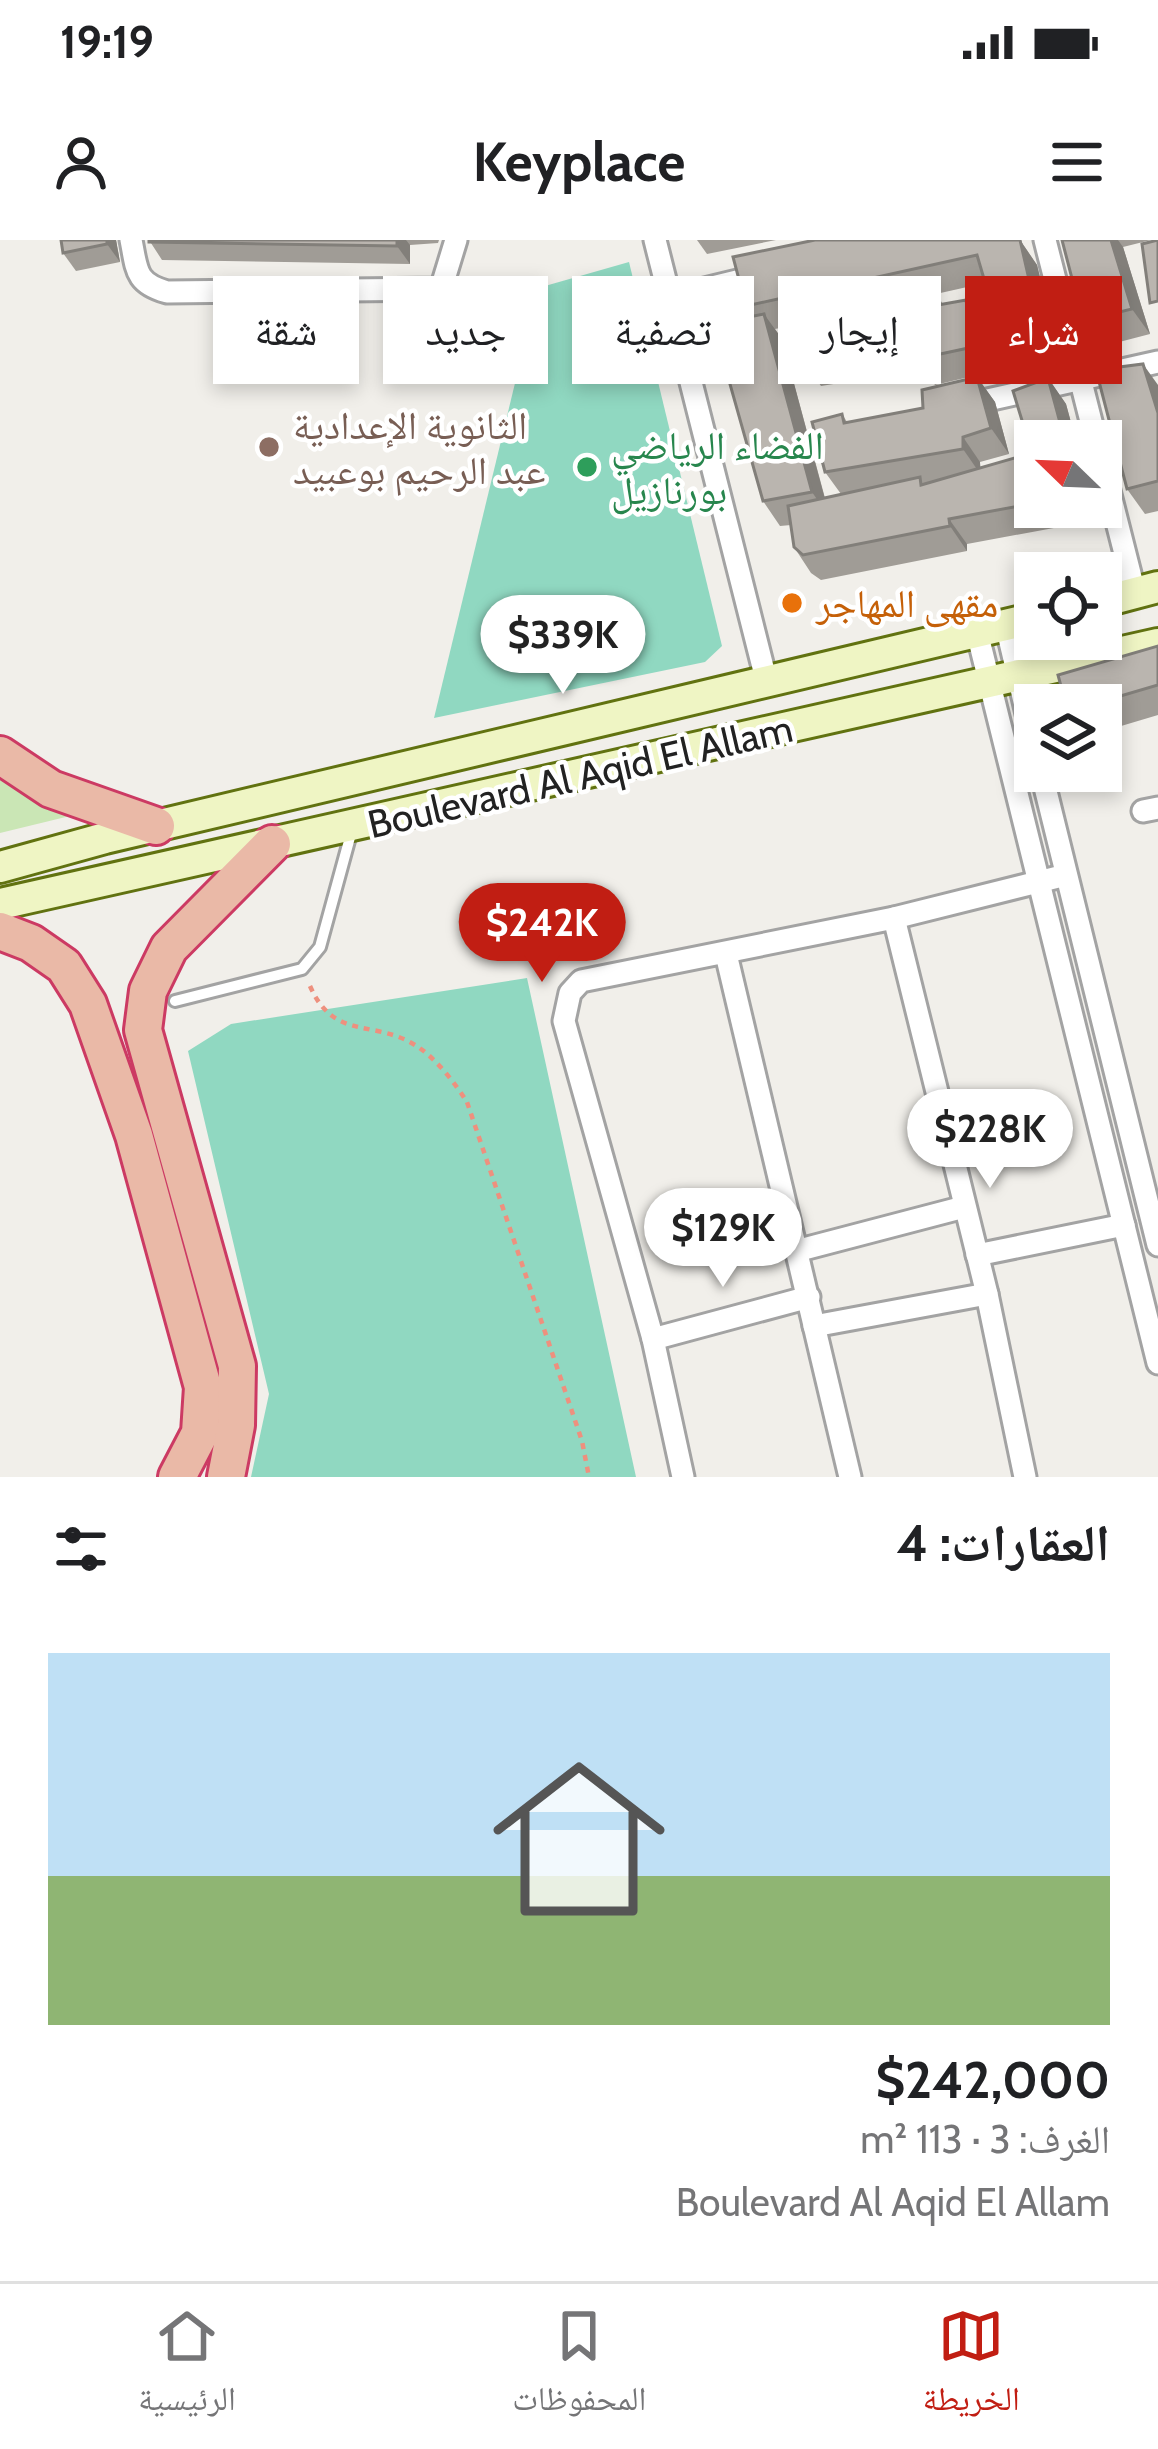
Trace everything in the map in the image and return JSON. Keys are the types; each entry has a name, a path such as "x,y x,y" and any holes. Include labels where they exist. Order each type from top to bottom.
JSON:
{"highway":[{"path":"0,755 51,789 156,826"},
{"path":"226,1477 236,1425 237,1366 143,1030 148,991 170,948 272,844"},
{"path":"0,931 31,943 64,966 88,1004 134,1135 202,1387 200,1432 177,1477"}],"main road":[{"name":"Boulevard Al Aqid El Allam","path":"0,867 1006,625"},
{"name":"Boulevard Al Aqid El Allam","path":"0,904 1158,644"}],"street":[{"path":"131,240 137,272 148,286 167,292 441,289 456,240"},
{"path":"656,240 665,276"},
{"path":"1046,240 1055,276"},
{"path":"754,277 778,271"},
{"path":"1122,370 1158,362"},
{"path":"693,384 767,683"},
{"path":"948,409 1063,384"},
{"path":"1082,384 1091,420"},
{"path":"1122,520 1146,590"},
{"path":"1006,625 1004,681 1039,882 1158,1363"},
{"path":"1004,681 1014,703"},
{"path":"1046,792 1158,1245"},
{"path":"683,1477 653,1339 564,1021 564,1006 581,981 894,918 1066,874"},
{"path":"894,918 987,1294 1025,1477"},
{"path":"726,954 850,1477"},
{"path":"796,1251 964,1208"},
{"path":"977,1255 1124,1225"},
{"path":"814,1326 987,1294"},
{"path":"653,1339 809,1297"}],"lane":[{"path":"175,1001 302,969 320,946 353,826"}],"path":[{"path":"302,969 320,1010 337,1021 415,1044 457,1085 467,1102 583,1441 589,1477"}],"green space":[{"name":"الفضاء الرياضي بورنازيل","path":"629,262 632,276 580,276"},
{"name":"الفضاء الرياضي بورنازيل","path":"572,278 572,384 659,384 722,646 705,662 434,718 515,384 548,384 548,285"},
{"path":"0,778 74,815 0,833"},
{"path":"527,978 636,1477 251,1477 269,1394 188,1051 231,1024"}],"building":[{"path":"61,240 107,240 107,244 63,253"},
{"path":"397,240 397,246 149,242"},
{"path":"815,240 1020,240 1028,276 983,276 977,255 882,276 778,276 778,299 754,304 754,276 738,276 733,257"},
{"path":"1062,240 1111,240 1122,276 1071,276"},
{"path":"1158,240 1158,301 1150,303 1142,244"},
{"path":"1122,276 1132,309 1122,311"},
{"path":"965,300 965,349 941,354 941,304"},
{"path":"764,314 778,384 783,384 812,492 763,501 730,384 754,384 754,316"},
{"path":"1143,364 1158,413 1158,481 1127,489 1122,420 1109,420 1100,384 1122,384 1122,367"},
{"path":"965,380 965,384 979,384 991,428 963,437 963,449 825,472 812,422 842,414 844,423 923,408 922,390"},
{"path":"1050,384 1059,420 1022,420 1013,391"},
{"path":"1014,458 1014,507 949,519 950,526 803,555 794,547 788,506 920,477 921,485"},
{"path":"1158,646 1158,685 1122,696 1122,684 1060,684 1058,675"}],"place":[{"name":"الثانوية الإعدادية عبد الرحيم بوعبيد","path":"269,447"},
{"name":"الفضاء الرياضي بورنازيل","path":"587,467"},
{"name":"مقهى المهاجر","path":"792,603"}]}
